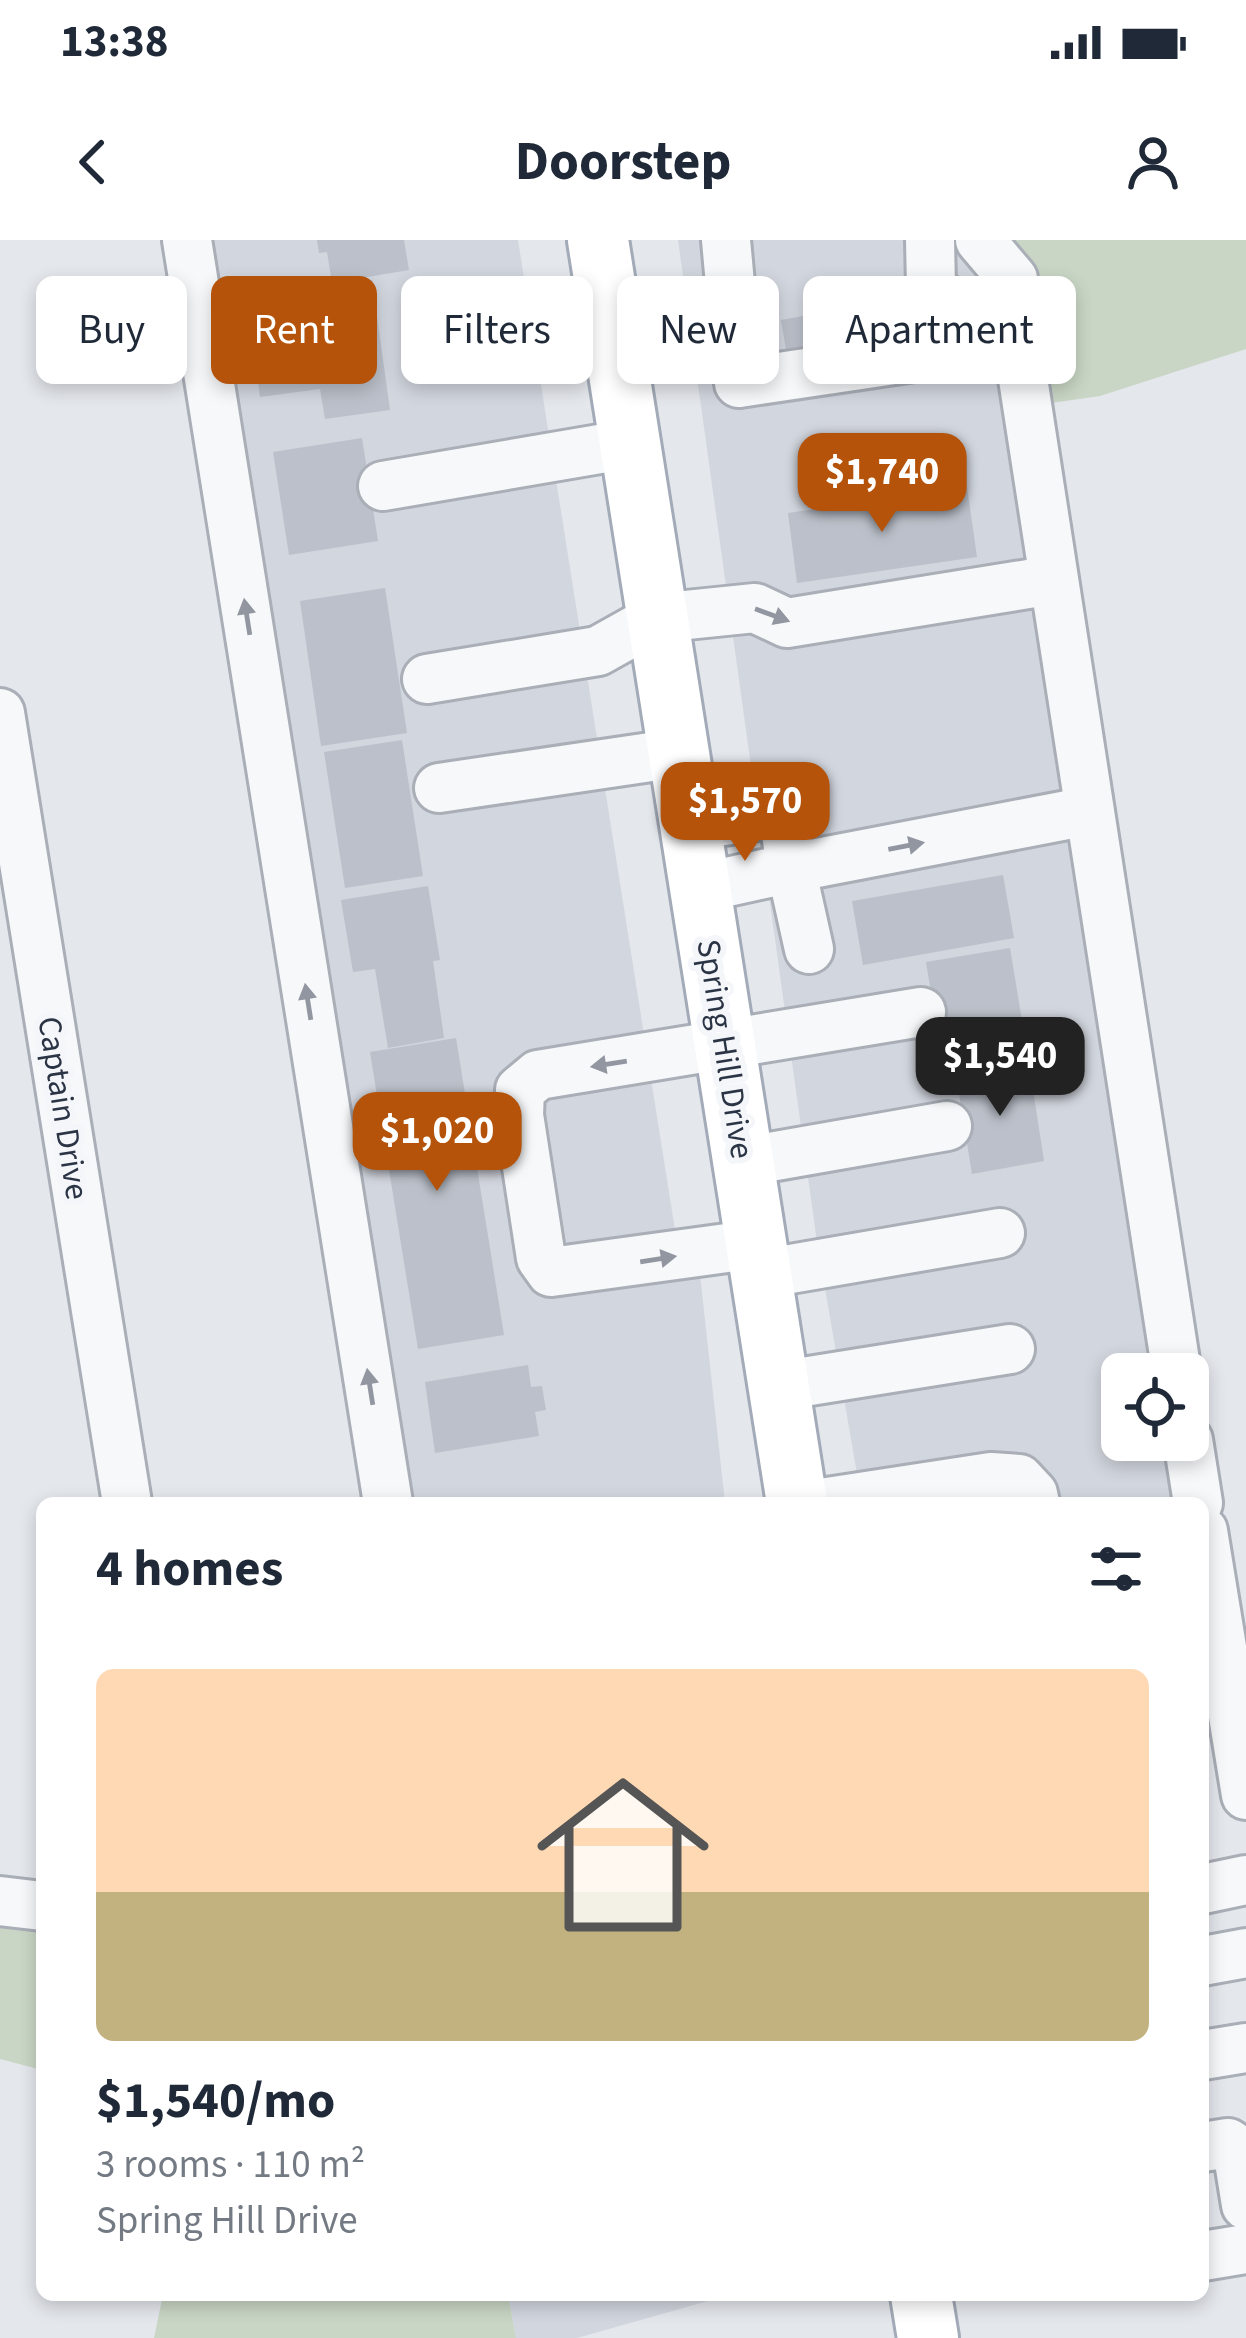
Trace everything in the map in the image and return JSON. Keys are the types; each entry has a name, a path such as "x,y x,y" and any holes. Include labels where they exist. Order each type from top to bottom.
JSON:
{"main road":[{"name":"Spring Hill Drive","path":"612,243 629,444 795,1497"}],"street":[{"path":"187,240 387,1497"},
{"path":"726,240 739,383 940,353 953,343 952,312 930,264"},
{"path":"980,240 1013,279 1013,314 1174,1353"},
{"path":"383,486 629,444"},
{"path":"427,679 598,651 657,619 755,608 788,623 1053,580"},
{"name":"Captain Drive","path":"0,713 18,938 126,1497"},
{"path":"440,788 678,753"},
{"path":"690,826 783,812 809,950"},
{"path":"700,888 1088,812"},
{"path":"920,1012 538,1076 520,1090 519,1115 542,1258 551,1272 758,1259 1000,1233"},
{"path":"742,1162 947,1126"},
{"path":"778,1386 1010,1349"},
{"path":"1191,1461 1197,1497"},
{"path":"860,1497 991,1477 1019,1479 1034,1497"},
{"path":"1209,1604 1217,1702 1246,1795"},
{"path":"1209,1888 1246,1880"},
{"path":"0,1901 36,1905"},
{"path":"1209,1960 1246,1953"},
{"path":"1209,2054 1246,2048"},
{"path":"1209,2145 1228,2143 1238,2149 1246,2205"},
{"path":"1209,2255 1246,2249"}],"shaded area":[{"path":"162,240 518,240 524,276 401,276 401,384 541,384 681,1268 699,1265 724,1497 373,1497 186,384 187,276 168,276"},
{"path":"678,240 973,240 979,276 803,276 803,384 997,384 1157,1353 1101,1353 1101,1461 1175,1461 1181,1497 861,1497 817,1242 698,384 779,384 779,276 683,276"},
{"path":"509,2301 708,2301 577,2338 516,2338"}],"green space":[{"path":"973,240 1246,240 1246,349 1100,396 1001,410 997,384 1076,384 1076,276 979,276"},
{"path":"36,1905 36,2068 0,2059 0,1916"},
{"path":"162,2301 509,2301 516,2338 154,2338"}],"building":[{"path":"317,240 404,240 409,270 331,276 327,252 319,253"},
{"path":"377,316 390,410 325,419 320,389 260,397 258,384 377,384"},
{"path":"803,316 803,359 788,362 781,320"},
{"path":"362,438 378,541 289,555 273,452"},
{"path":"967,487 977,557 797,583 788,513"},
{"path":"385,588 407,733 321,746 300,601"},
{"path":"402,740 423,876 345,888 324,752"},
{"path":"1003,875 1014,938 863,965 852,901"},
{"path":"428,886 440,960 433,961 444,1038 388,1048 375,969 353,972 341,900"},
{"path":"1010,948 1026,1045 942,1059 926,962"},
{"path":"456,1038 504,1335 418,1349 370,1052"},
{"path":"1029,1064 1044,1161 972,1174 956,1076"},
{"path":"528,1365 531,1387 542,1386 546,1410 535,1412 539,1436 435,1453 425,1382"}]}
